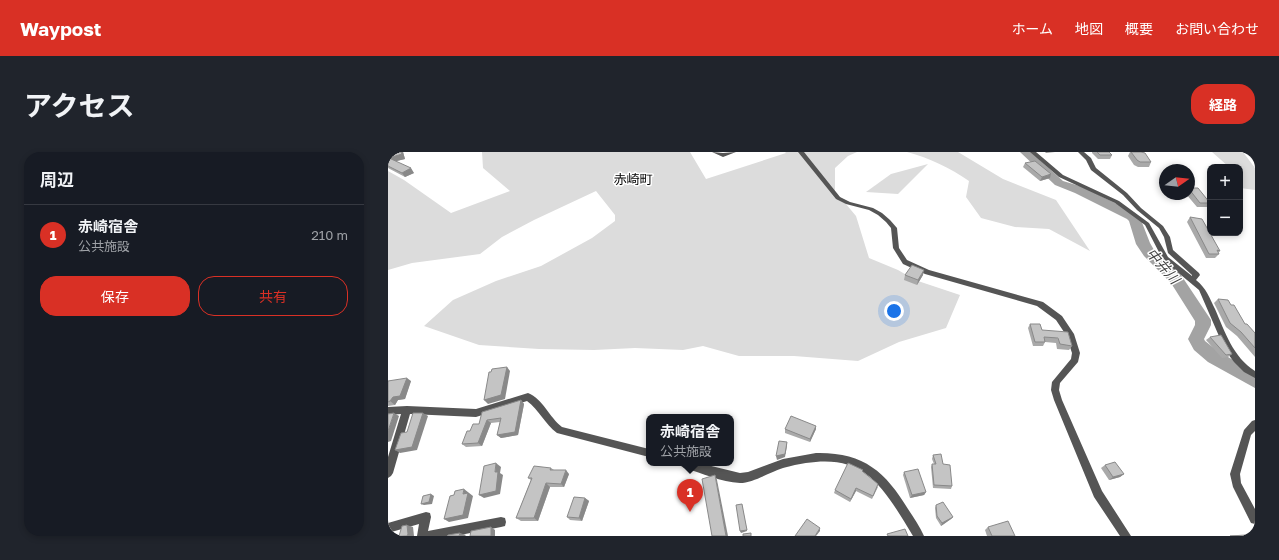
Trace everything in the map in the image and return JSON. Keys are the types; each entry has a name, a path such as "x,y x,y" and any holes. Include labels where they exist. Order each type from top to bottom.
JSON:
{"street":[{"path":"714,152 723,155 733,152"},
{"path":"801,152 838,198 848,203 871,209 888,221 894,228 896,248 905,262 926,272 1040,304 1054,314 1066,326 1075,345 1075,360 1056,382 1055,390 1098,494 1126,536"},
{"path":"1033,152 1061,176 1117,202 1139,217 1151,230 1165,258 1202,289 1228,348 1237,360 1247,370 1255,375"},
{"path":"1081,152 1089,159 1093,169 1125,194 1139,209 1161,227 1167,237 1170,250 1196,275 1193,280"},
{"path":"388,411 408,410 476,413 528,397 537,403 552,426 560,430 646,452"},
{"path":"388,473 408,410"},
{"path":"1255,424 1247,432 1236,474 1236,484 1242,498 1255,519"},
{"path":"696,466 742,478 766,469 805,458 843,458 864,466 874,474 894,496 919,536"},
{"path":"388,528 426,517 422,536"},
{"path":"428,536 501,522"}],"shaded area":[{"path":"482,152 690,152 706,179 786,153 785,152 857,152 848,156 835,168 835,191 856,216 869,258 898,270 915,280 960,295 946,328 899,342 858,361 794,356 739,356 703,346 683,350 635,348 594,350 539,349 479,345 424,326 453,300 496,281 541,266 592,238 615,221 615,215 596,191 534,220 502,237 480,254 412,263 388,270 388,171 404,180 451,213 510,191 483,168"},
{"path":"907,152 958,152 1003,179 1056,200 1090,251 1049,229 1015,227 981,218 966,197 969,181 940,164"},
{"path":"1212,152 1243,152 1255,168 1255,190 1243,188 1243,164 1226,164"},
{"path":"928,164 898,194 866,192 891,174"}],"building":[{"path":"388,152 401,152 402,154 389,158 411,168 402,173 388,166"},
{"path":"1097,152 1109,152 1112,155 1100,155"},
{"path":"1131,152 1145,153 1151,162 1140,162"},
{"path":"1035,161 1051,174 1042,177 1025,163"},
{"path":"1195,188 1198,188 1207,199 1207,203 1200,203 1195,197"},
{"path":"1190,217 1202,219 1207,228 1207,236 1212,236 1220,251 1217,250 1219,254 1209,254"},
{"path":"912,265 924,270 918,280 905,275"},
{"path":"1218,299 1228,300 1231,305 1234,305 1245,324 1247,324 1255,333 1255,348 1241,332 1230,323"},
{"path":"1030,324 1040,324 1042,330 1068,332 1072,346 1060,344 1058,338 1044,337 1045,342 1035,342"},
{"path":"1221,335 1232,354 1226,355 1210,337"},
{"path":"507,367 501,395 484,400 489,372 491,372 492,369"},
{"path":"407,378 400,396 393,397 388,402 388,381"},
{"path":"521,400 515,432 497,435 501,418 487,420 478,443 462,444 467,431 470,431 473,424 479,424 482,412"},
{"path":"394,413 388,431 388,414"},
{"path":"413,413 423,413 412,447 395,450 401,433 407,432"},
{"path":"791,416 816,426 810,439 785,429"},
{"path":"779,441 787,442 785,454 776,456"},
{"path":"941,454 943,464 950,465 952,486 934,485 932,464 936,464 933,455"},
{"path":"1115,462 1124,474 1113,477 1105,465"},
{"path":"496,463 495,472 498,472 496,491 479,495 484,466"},
{"path":"848,463 863,470 862,471 878,484 873,496 856,488 851,499 835,490"},
{"path":"534,466 551,468 550,470 566,470 561,484 546,483 534,518 516,518 532,478 528,478"},
{"path":"918,469 926,492 912,495 904,472"},
{"path":"715,475 726,536 712,536 702,479"},
{"path":"464,489 463,494 468,493 463,515 444,519 450,496 454,495 455,491"},
{"path":"431,494 429,502 421,504 423,496"},
{"path":"574,497 585,498 579,518 567,517"},
{"path":"943,502 953,517 942,523 937,516 936,505"},
{"path":"742,504 747,530 740,531 736,505"},
{"path":"807,519 820,528 815,536 795,536"},
{"path":"1008,521 1015,536 992,536 988,527"},
{"path":"407,525 407,536 399,536 402,526"},
{"path":"491,527 491,536 470,536 471,531"},
{"path":"905,529 908,536 888,536 887,534"},
{"path":"460,533 459,536 447,536 448,535"},
{"path":"751,533 751,536 743,536 743,534"}],"waterway":[{"name":"中井川","path":"1025,152 1059,183 1079,190 1131,216 1135,220 1143,244 1149,253 1176,279 1203,320 1203,325 1196,339 1200,345 1213,357 1255,381"}],"place":[{"name":"赤崎宿舎","path":"690,512"}],"district":[{"name":"赤崎町","path":"633,179"}]}
